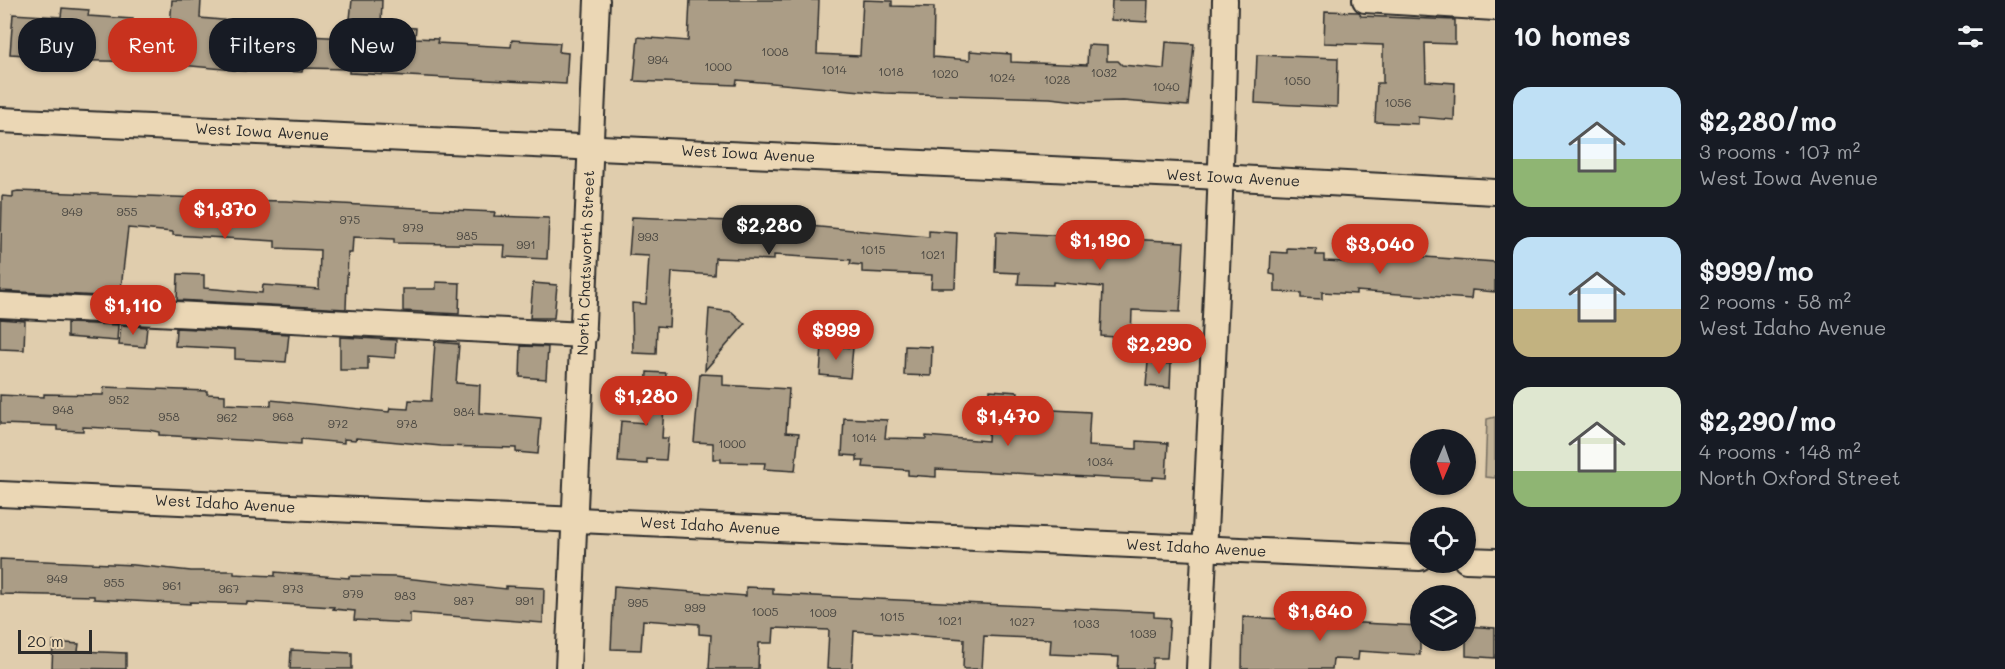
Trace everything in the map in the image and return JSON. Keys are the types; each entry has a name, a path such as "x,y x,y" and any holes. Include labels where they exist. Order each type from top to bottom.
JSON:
{"street":[{"name":"North Chatsworth Street","path":"568,669 597,0"},
{"path":"1199,669 1222,177 1225,0"},
{"path":"1365,0 1495,8"},
{"name":"West Iowa Avenue","path":"0,120 1222,177 1495,192"},
{"path":"0,305 584,335"},
{"name":"West Idaho Avenue","path":"0,494 1410,558"},
{"path":"1476,560 1495,561"}],"shaded area":[{"path":"1495,417 1495,478 1485,477 1487,419"}],"building":[{"path":"172,0 201,0 200,18 209,19 209,68 197,67 197,18 171,18"},
{"path":"352,0 382,0 381,18 350,18"},
{"path":"690,0 819,0 817,54 860,56 863,0 892,1 892,6 934,7 933,57 970,60 970,51 1011,54 1011,62 1087,65 1088,45 1107,46 1107,61 1118,61 1122,65 1164,69 1166,42 1194,44 1188,106 1123,101 1086,102 1050,98 884,93 737,80 736,85 634,81 638,37 688,41"},
{"path":"1112,0 1148,0 1147,22 1111,20"},
{"path":"62,8 89,10 88,16 118,18 108,18 108,61 96,61 96,18 18,18 18,54 10,54 13,14 61,17"},
{"path":"1325,11 1359,12 1361,16 1455,20 1455,44 1425,43 1426,81 1455,83 1454,120 1418,117 1418,124 1375,122 1377,83 1383,83 1383,45 1324,43"},
{"path":"317,36 329,37 329,69 317,68"},
{"path":"416,38 438,39 437,43 511,47 512,40 560,43 559,52 568,53 566,84 349,73 416,72"},
{"path":"1257,55 1338,58 1337,107 1255,103"},
{"path":"13,192 199,198 199,202 236,204 237,200 286,201 495,212 494,216 549,218 547,259 504,257 505,245 394,243 394,239 353,237 352,253 348,253 346,309 177,300 178,274 204,275 204,288 262,293 263,285 319,289 320,250 275,248 275,241 173,235 173,232 128,228 120,297 0,291 2,196 13,197"},
{"path":"632,217 776,223 929,237 929,231 957,233 955,288 931,288 932,275 862,272 862,265 850,264 851,260 774,255 774,260 715,258 714,275 672,272 669,327 657,326 656,354 633,353 632,303 646,304 649,256 629,255"},
{"path":"996,232 1184,242 1180,312 1132,310 1131,338 1101,336 1103,287 1053,282 1053,285 1018,284 1019,273 995,272"},
{"path":"1287,248 1317,249 1316,255 1324,255 1324,261 1368,263 1369,253 1495,262 1495,292 1472,290 1471,299 1356,291 1356,294 1322,292 1322,299 1301,298 1301,293 1275,292 1275,275 1270,274 1271,252 1287,253"},
{"path":"436,282 460,283 459,314 403,311 403,289 436,289"},
{"path":"533,283 557,285 554,318 530,318"},
{"path":"709,309 732,312 745,324 705,370"},
{"path":"0,319 25,321 24,350 0,349"},
{"path":"67,323 118,325 117,341 67,337"},
{"path":"121,325 147,327 145,347 119,345"},
{"path":"176,328 289,334 286,362 235,359 235,349 175,346"},
{"path":"340,337 396,340 395,358 368,356 368,370 340,370"},
{"path":"435,342 459,344 456,383 480,385 479,413 541,418 538,454 516,452 516,448 441,446 356,438 355,440 344,439 344,443 301,439 301,444 159,435 159,432 149,430 83,427 83,431 57,430 57,426 0,424 0,395 44,397 44,394 103,395 104,387 207,391 207,394 225,395 225,404 271,406 271,400 389,412 390,408 408,409 409,400 431,401"},
{"path":"822,345 853,348 850,378 820,375"},
{"path":"521,346 548,347 546,379 520,377"},
{"path":"905,346 932,347 931,376 904,375"},
{"path":"1148,362 1171,364 1170,388 1146,386"},
{"path":"647,372 666,373 662,438 668,438 666,460 647,459 647,464 618,462 621,421 645,423"},
{"path":"700,374 723,375 723,385 789,389 786,432 799,433 795,471 764,469 765,463 721,462 721,459 713,459 713,443 694,442"},
{"path":"990,390 1018,392 1016,408 1090,412 1088,446 1137,449 1137,441 1168,443 1166,478 1153,477 1153,480 936,469 936,477 908,475 908,470 863,467 864,461 857,461 857,456 842,455 844,418 887,420 885,438 926,439 926,436 988,441"},
{"path":"0,559 134,565 191,571 234,571 234,574 275,576 275,572 349,578 349,576 395,577 506,589 506,586 544,588 543,623 410,613 410,623 354,620 355,611 333,609 334,607 247,602 247,604 190,602 190,604 94,599 94,596 0,594"},
{"path":"614,586 746,596 746,587 773,588 773,594 1154,612 1154,617 1170,618 1167,658 1153,658 1152,669 1118,669 1119,657 1050,654 1051,639 984,636 982,669 963,669 964,639 854,631 852,669 827,669 829,630 774,628 773,643 759,643 758,669 709,669 711,635 699,634 699,624 643,620 641,650 611,649"},
{"path":"1243,617 1410,625 1410,651 1420,651 1420,655 1359,651 1358,660 1333,659 1332,669 1242,669"},
{"path":"1476,627 1495,628 1495,658 1466,656 1466,651 1476,651"},
{"path":"53,642 79,644 78,651 126,653 126,669 52,668"},
{"path":"291,650 352,653 352,669 290,669"}]}
